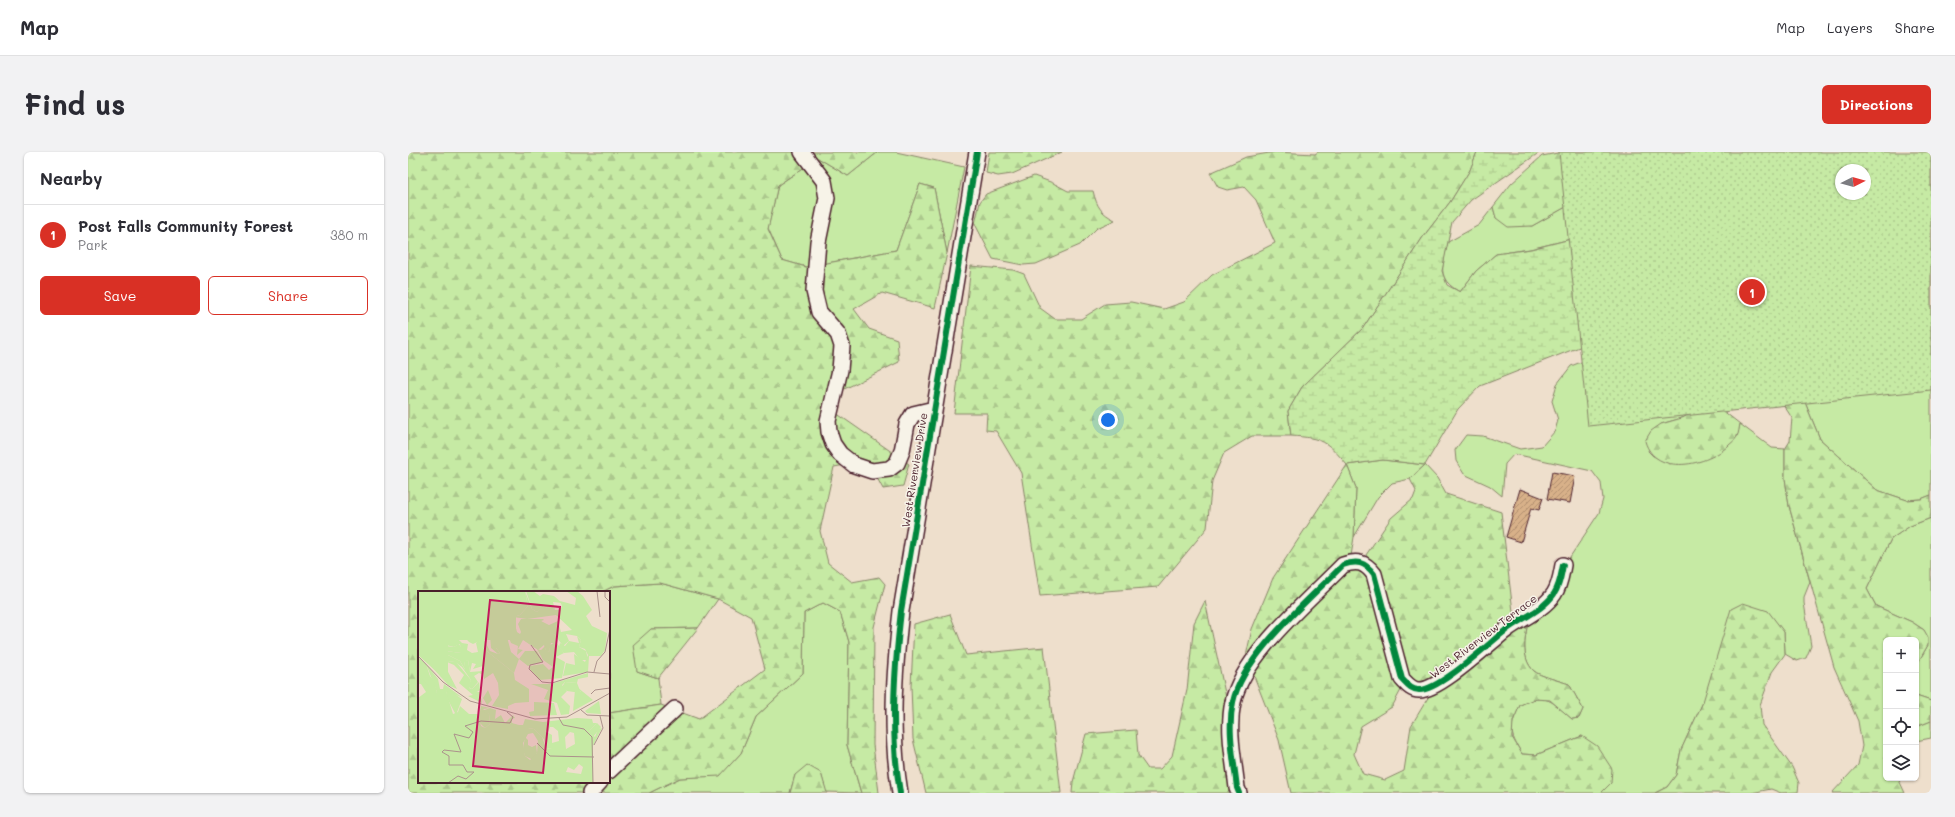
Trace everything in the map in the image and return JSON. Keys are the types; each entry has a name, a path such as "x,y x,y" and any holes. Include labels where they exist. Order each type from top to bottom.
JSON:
{"street":[{"path":"802,152 818,171 824,181 827,198 818,242 814,291 819,312 838,334 842,346 840,370 828,421 829,432 834,444 840,454 854,465 872,470 889,469 897,464 902,451 907,424 913,414 934,409"},
{"name":"West Riverview Drive","path":"900,793 896,766 893,723 894,673 901,611 977,152"},
{"name":"West Riverview Terrace","path":"1239,793 1237,788 1231,737 1233,702 1246,670 1261,649 1343,565 1354,561 1367,565 1374,574 1402,679 1409,687 1420,690 1431,688 1474,658 1506,630 1542,606 1554,594 1559,585 1563,565"},
{"path":"610,770 675,709"},
{"path":"590,793 599,783"}],"green space":[{"path":"408,152 878,152 848,176 818,158 778,185 768,229 782,260 806,267 896,250 920,184 934,188 947,253 935,308 882,293 854,309 869,329 897,339 899,362 830,396 826,406 909,464 903,486 883,489 868,461 834,467 820,531 828,563 852,582 879,577 885,584 874,627 873,745 879,793 861,793 847,745 849,642 840,612 823,603 804,613 803,673 756,717 741,753 720,776 680,778 649,793 408,793"},
{"path":"878,152 896,152 964,167 947,253 934,188 920,184 896,250 806,267 782,260 768,228 778,185 818,158 848,176"},
{"path":"989,152 1062,152 1012,174 998,176 986,173"},
{"path":"1275,152 1315,154 1318,152 1477,152 1470,170 1450,202 1423,237 1363,328 1302,387 1288,411 1291,436 1252,436 1224,453 1212,481 1207,528 1158,587 1040,596 1021,473 996,431 986,430 987,413 954,413 971,266 1013,270 1024,274 1040,308 1055,319 1081,319 1105,304 1131,302 1164,309 1184,302 1212,275 1275,243 1256,200 1244,187 1227,190 1218,187 1210,173 1246,157"},
{"path":"1477,152 1540,152 1471,200 1452,222 1442,271 1447,285 1460,292 1476,271 1496,254 1531,249 1575,238 1610,335 1480,386 1458,409 1425,465 1383,460 1347,465 1324,442 1310,438 1291,436 1288,411 1302,387 1363,328 1423,237 1450,202 1470,170"},
{"path":"1559,152 1931,152 1931,390 1588,426"},
{"path":"1563,152 1588,152 1605,185 1532,226 1508,227 1496,218 1493,207 1511,184 1542,156"},
{"path":"1931,152 1931,495 1921,499 1907,500 1877,490 1820,439 1793,373 1682,418 1661,424 1648,451 1653,456 1670,464 1737,437 1740,424 1772,448 1785,449 1785,478 1789,506 1810,582 1804,597 1811,646 1806,658 1797,661 1785,654 1784,632 1703,702 1681,750 1676,775 1667,787 1655,793 1601,793 1611,783 1582,736 1536,755 1522,754 1513,735 1512,725 1520,705 1529,701 1537,699 1548,700 1559,707 1572,719 1579,718 1583,709 1569,684 1540,675 1534,671 1527,660 1525,653 1525,639 1529,619 1599,513 1603,499 1601,483 1592,471 1514,454 1505,464 1502,496 1490,486 1464,474 1456,461 1455,450 1466,435 1483,436 1520,449 1542,446 1555,431 1558,420 1552,401 1557,384 1571,366 1601,354 1575,238 1530,249 1496,254 1476,271 1460,292 1447,282 1444,276 1443,265 1448,242 1479,225 1493,207 1496,218 1532,226 1605,185"},
{"path":"1034,176 1053,183 1068,191 1093,191 1100,209 1106,215 1115,220 1097,228 1080,245 1036,264 1023,265 993,259 975,224 980,202 986,194"},
{"path":"1793,373 1820,439 1877,490 1907,500 1921,499 1931,495 1931,518 1910,526 1891,539 1867,589 1876,606 1912,622 1924,630 1928,637 1928,645 1919,661 1919,637 1883,637 1883,781 1899,781 1905,793 1832,793 1858,765 1862,746 1858,721 1834,667 1789,506 1785,478 1785,449 1790,441 1792,418 1781,401"},
{"path":"1722,410 1740,424 1738,433 1736,439 1720,452 1708,458 1696,462 1670,464 1659,460 1651,452 1645,441 1651,431 1661,424 1682,418 1695,412"},
{"path":"1383,460 1425,465 1410,479 1392,483 1378,497 1354,537 1356,488 1347,465"},
{"path":"1347,465 1356,488 1354,537 1351,556 1244,665 1252,629 1273,578"},
{"path":"1425,465 1437,478 1446,494 1501,512 1514,620 1471,655 1419,686 1405,677 1378,572 1366,555 1391,518 1413,499 1416,491 1410,479"},
{"path":"1931,518 1931,701 1919,697 1919,661 1928,645 1924,630 1912,622 1876,606 1867,589 1891,539 1910,526"},
{"path":"1355,566 1370,577 1401,690 1392,707 1361,726 1354,754 1363,774 1385,780 1404,771 1411,726 1432,691 1529,619 1525,639 1525,653 1530,666 1540,675 1569,684 1583,709 1579,718 1572,719 1550,700 1534,699 1520,705 1513,721 1512,737 1522,754 1536,755 1582,736 1597,746 1612,769 1611,783 1601,793 1291,793 1279,740 1252,671 1263,652 1346,569"},
{"path":"660,583 718,599 698,628 651,629 637,671 658,678 661,705 610,713 610,591 604,591 614,586"},
{"path":"1205,601 1228,707 1231,793 1072,793 1073,782 1086,734 1136,730 1138,755 1148,769 1160,769 1172,756 1187,690 1194,623"},
{"path":"823,603 840,612 849,642 847,745 861,793 826,792 821,773 795,775 790,793 649,793 680,778 720,775 741,753 756,717 803,673 804,613"},
{"path":"1743,603 1768,611 1784,632 1785,654 1772,672 1760,705 1762,725 1792,767 1799,783 1798,792 1781,793 1771,789 1751,793 1655,793 1667,787 1676,775 1681,750 1703,702 1731,609"},
{"path":"950,614 966,655 1044,647 1061,793 926,793 913,739 911,686 914,624"},
{"path":"698,628 658,678 637,671 633,645 651,629"},
{"path":"1919,697 1931,701 1931,721 1919,726"},
{"path":"1931,721 1931,738 1919,740 1919,726"},
{"path":"807,765 821,773 827,793 790,793 795,775"}],"building":[{"path":"1552,472 1575,476 1570,503 1547,499"},
{"path":"1520,489 1543,498 1539,510 1531,508 1521,542 1506,537"}],"cycle path":[{"path":"900,793 895,748 894,702 896,657 901,611 977,152"},
{"path":"1239,793 1237,788 1231,734 1231,713 1239,684 1263,647 1296,611 1343,565 1357,562 1367,567 1374,574 1402,679 1407,685 1416,690 1428,688 1439,683 1464,665 1506,630 1544,605 1558,587 1563,565"}],"place":[{"name":"Post Falls Community Forest","path":"1752,292"}]}
